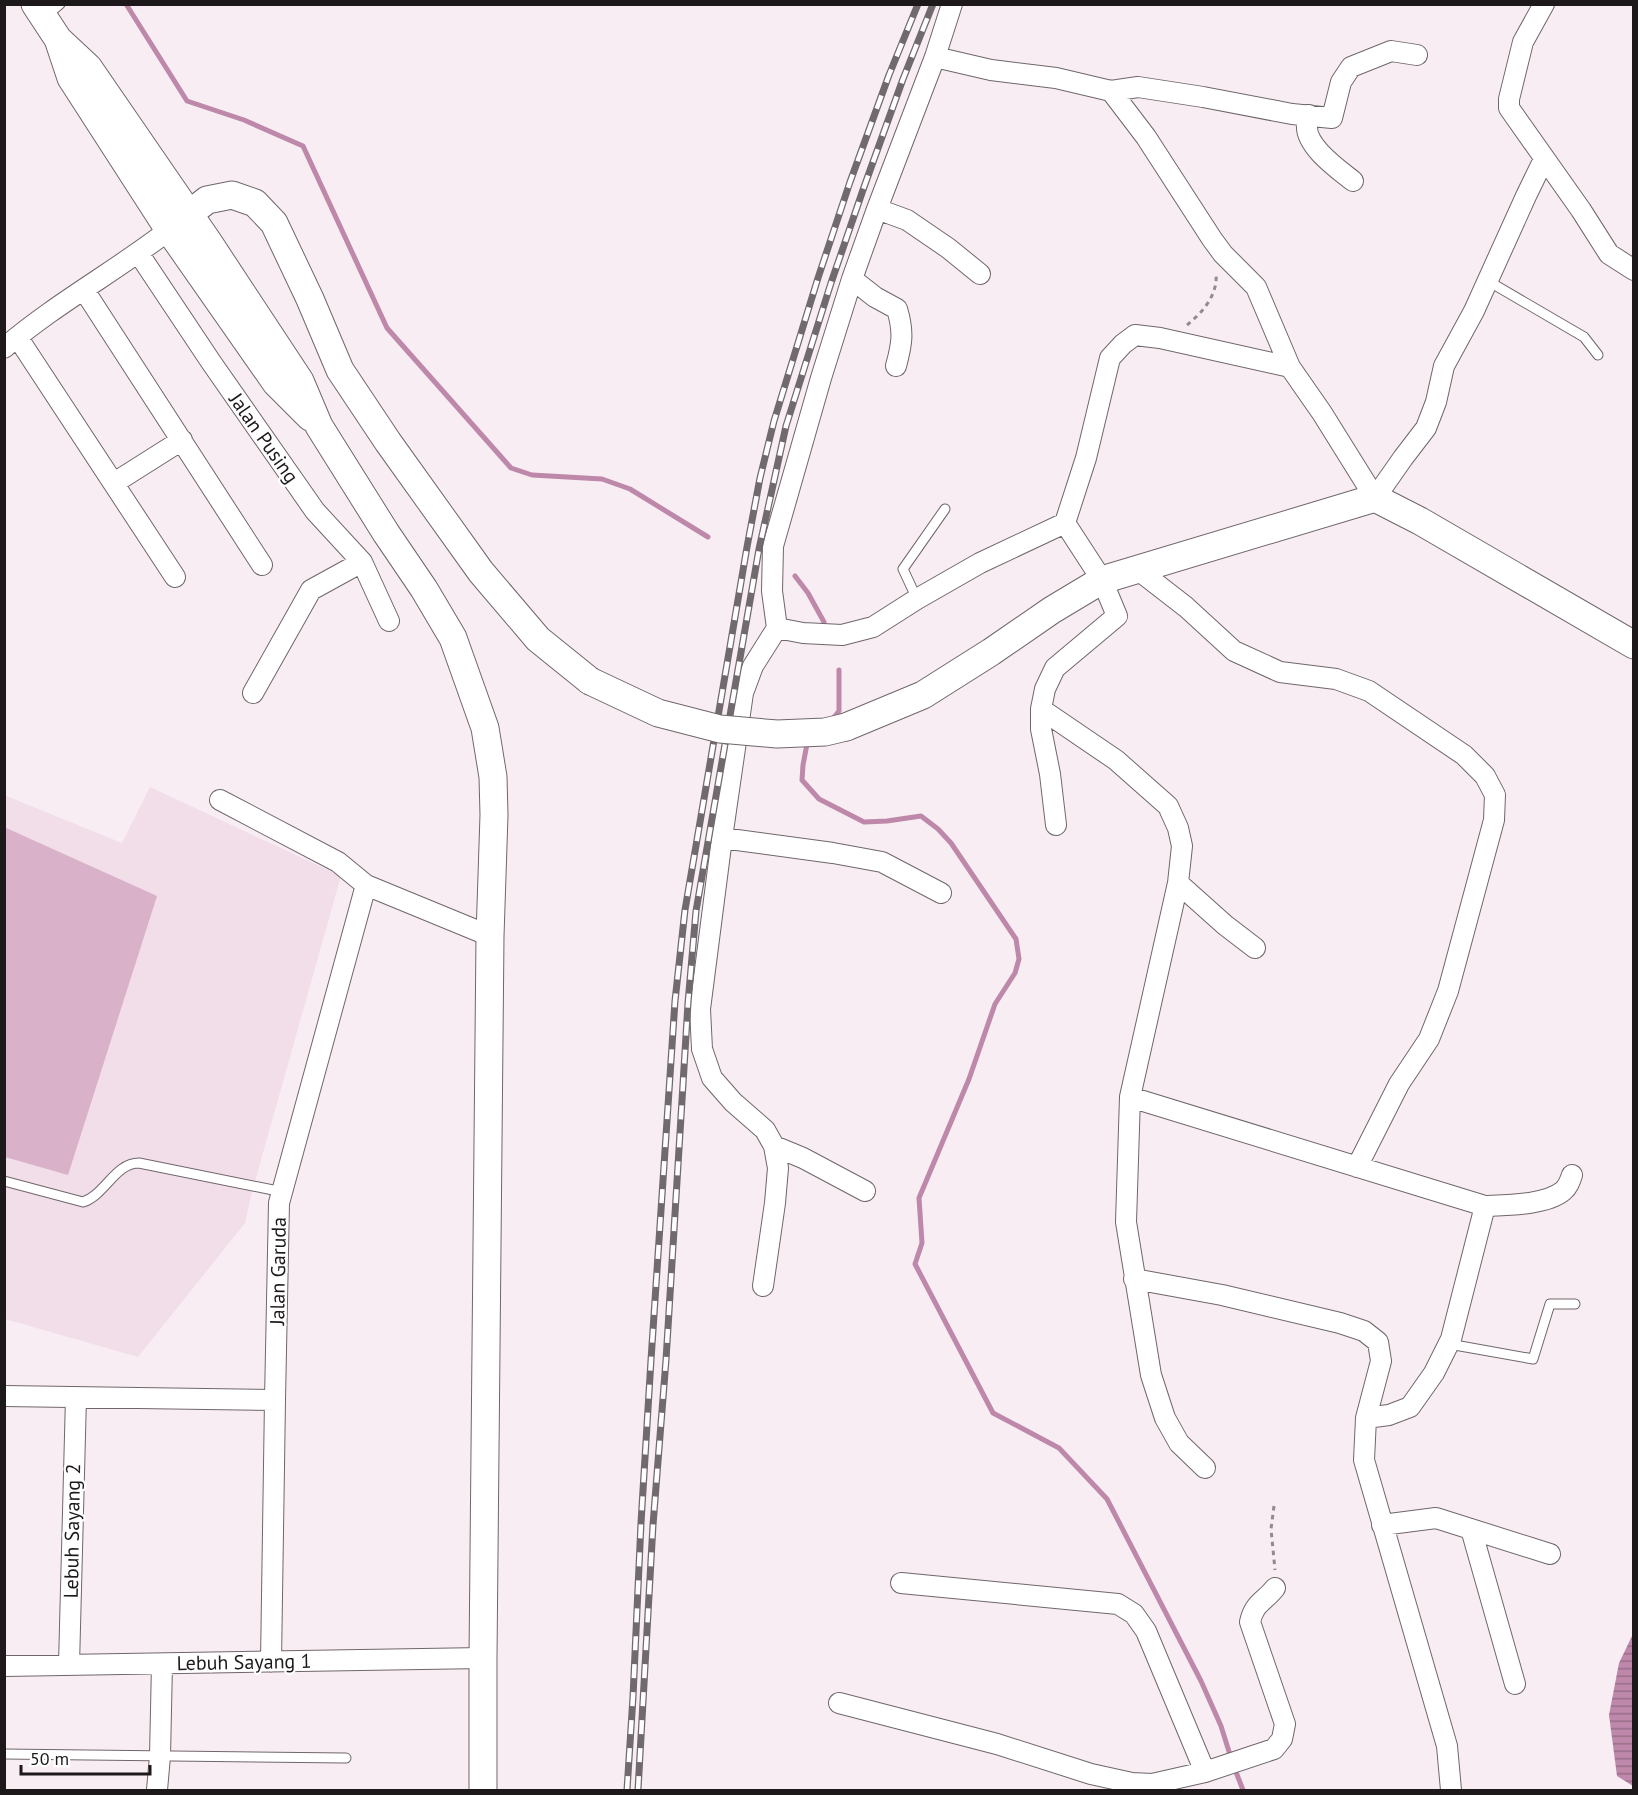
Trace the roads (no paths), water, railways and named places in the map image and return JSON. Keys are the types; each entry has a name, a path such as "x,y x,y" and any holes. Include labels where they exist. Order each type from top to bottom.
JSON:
{"main road":[{"path":"49,16 71,78 180,223 276,383 319,426 424,589 453,638 485,728 493,777 494,815 490,936 483,1791"},
{"path":"180,223 207,200 232,195 255,203 274,223 340,370 481,572 538,639 590,681 658,713 720,729 777,734 825,732 846,727 923,696 1052,610 1102,580 1375,498 1420,521 1634,645"}],"street":[{"path":"764,1286 778,1168 774,1146 765,1130 733,1102 712,1078 702,1049 700,1010 743,693 753,666 777,628 772,591 773,546 821,378 852,279 935,57 952,4"},
{"path":"1544,4 1523,42 1509,99 1509,108 1608,254 1634,270"},
{"path":"935,57 991,70 1056,78 1111,91 1138,87 1332,118 1341,82 1351,67 1391,51 1417,55"},
{"path":"1111,91 1146,137 1223,254 1256,287 1290,367 1322,413 1375,498 1426,428 1436,402 1444,366 1474,311 1544,159"},
{"path":"1310,115 1306,127 1312,142 1325,159 1353,181"},
{"path":"877,209 907,220 948,248 980,274"},
{"path":"175,577 114,483 11,343 43,318 139,254 180,223"},
{"name":"Jalan Pusing","path":"139,254 315,511 362,562 389,621"},
{"path":"852,279 875,297 897,309 902,327 902,344 896,366"},
{"path":"84,290 262,565"},
{"path":"777,628 803,633 842,635 873,627 980,563 1065,523 1086,458 1110,358 1135,335 1160,338 1290,367"},
{"path":"114,483 182,440"},
{"path":"1056,825 1050,774 1041,729 1041,709 1045,688 1055,668 1117,616 1102,580 1065,523"},
{"path":"253,693 311,590 362,562"},
{"path":"1137,569 1186,607 1234,651 1280,672 1336,679 1369,691 1464,755 1485,776 1495,795 1494,820 1448,991 1429,1039 1400,1084 1358,1167"},
{"path":"1041,709 1116,760 1168,806 1178,828 1182,846 1178,883 1130,1097 1126,1222 1151,1376 1165,1418 1179,1443 1205,1468"},
{"path":"220,800 338,862 366,885 490,936"},
{"path":"722,838 882,862 941,893"},
{"path":"1178,883 1255,948"},
{"name":"Jalan Garuda","path":"271,1662 279,1203 366,885"},
{"path":"1130,1097 1485,1206 1553,1198 1566,1190 1572,1175"},
{"path":"774,1146 803,1158 865,1191"},
{"path":"1366,1418 1389,1415 1410,1407 1434,1373 1451,1339 1485,1206"},
{"path":"1134,1279 1222,1295 1340,1323 1364,1331 1378,1342 1381,1361 1366,1418 1364,1460 1447,1746 1451,1791"},
{"path":"4,1396 274,1400"},
{"name":"Lebuh Sayang 2","path":"69,1665 75,1397"},
{"path":"1382,1524 1436,1518 1550,1554"},
{"path":"1471,1529 1515,1684"},
{"path":"901,1583 1118,1604 1134,1614 1146,1631 1214,1769"},
{"path":"839,1703 997,1744 1091,1774 1132,1783 1152,1784 1214,1769 1274,1749 1282,1739 1285,1724 1250,1622 1257,1604 1268,1597 1275,1588"},
{"name":"Lebuh Sayang 1","path":"4,1666 483,1658"},
{"path":"157,1791 162,1664"}],"lane":[{"path":"1488,281 1584,337 1598,355"},
{"path":"917,599 903,568 945,510"},
{"path":"4,1181 83,1202 93,1198 124,1167 131,1163 139,1163 283,1191"},
{"path":"1448,1344 1533,1359 1550,1304 1575,1304"},
{"path":"4,1754 346,1758"}],"waterway":[{"path":"126,4 187,101 244,120 303,146 387,328 511,468 532,475 602,479 630,489 708,537"},
{"path":"795,576 808,593 824,622"},
{"path":"832,720 839,711 839,670"},
{"path":"810,741 807,744 802,780 819,799 864,822 921,816 951,843 1016,939 1019,959 1015,973 995,1004 969,1079 919,1198 922,1243 915,1264 993,1413 1059,1448 1107,1499 1201,1681 1221,1726 1231,1758"},
{"path":"1234,1767 1243,1790"}],"railway":[{"path":"627,1790 651,1360 675,1001 685,910 747,547 774,421 850,182 918,4"},
{"path":"638,1790 653,1525 696,911 759,549 786,426 864,187 933,4"}]}
